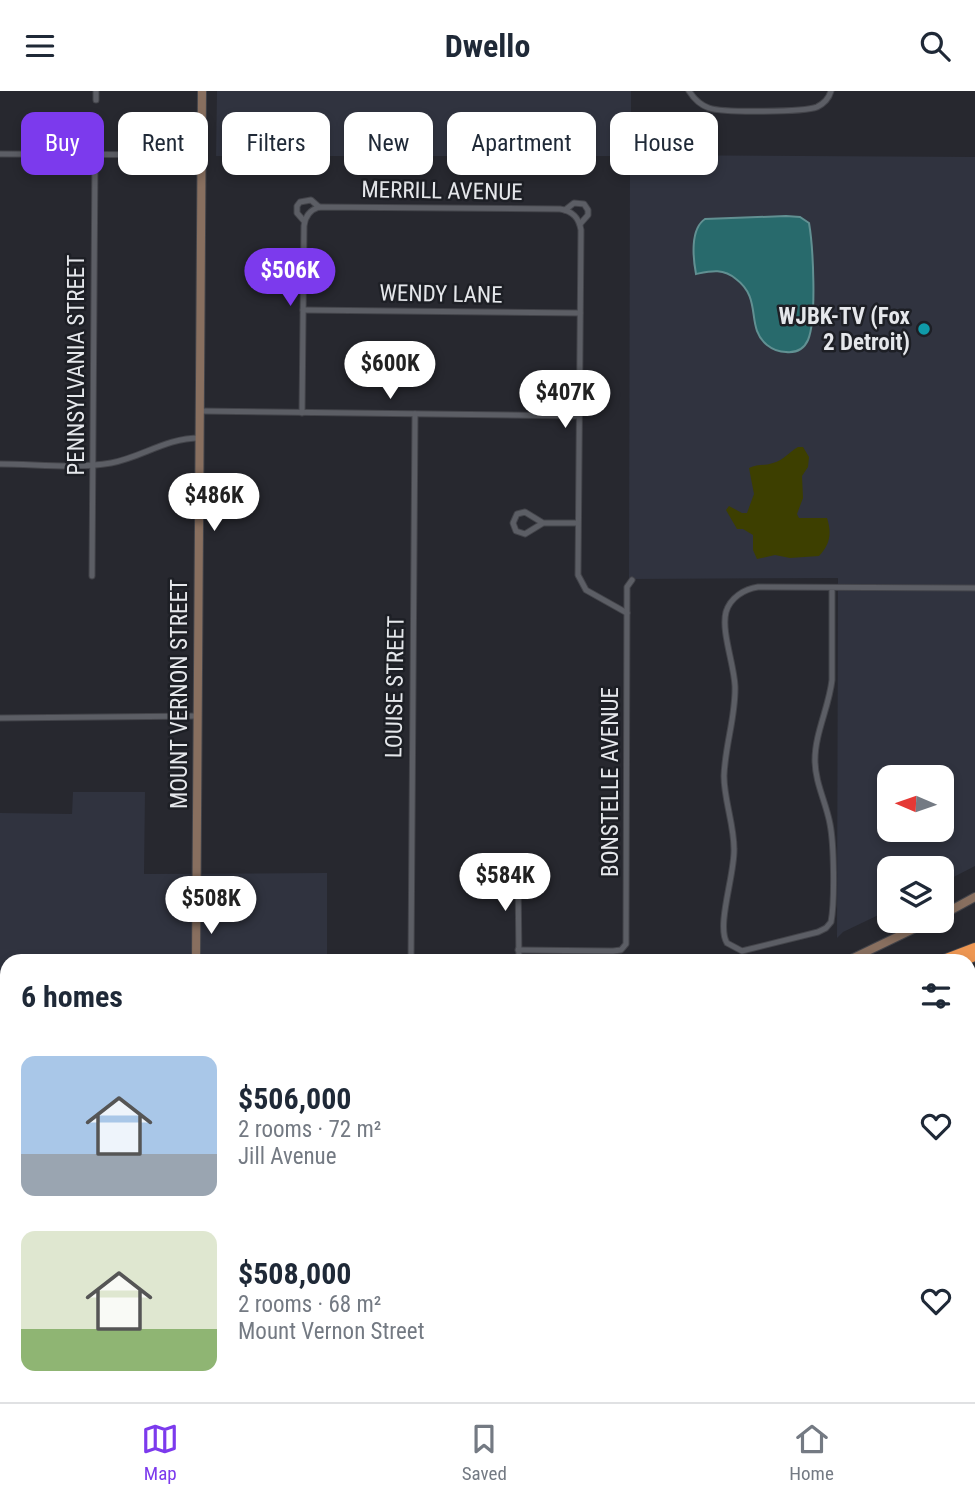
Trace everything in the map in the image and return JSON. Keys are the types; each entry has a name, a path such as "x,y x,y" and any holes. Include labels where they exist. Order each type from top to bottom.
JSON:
{"street":[{"path":"96,91 96,100"},
{"name":"MOUNT VERNON STREET","path":"202,91 202,112"},
{"path":"689,91 700,104 720,110 802,110 821,105 831,91"},
{"path":"0,153 21,153"},
{"name":"PENNSYLVANIA STREET","path":"92,576 95,175"},
{"name":"MOUNT VERNON STREET","path":"197,954 202,175"},
{"path":"302,413 304,221 297,213 297,206 300,202 311,200 319,207"},
{"path":"565,210 574,203 584,204 588,210 588,215 580,224 577,568 579,580 590,592 627,613"},
{"name":"MERRILL AVENUE","path":"304,221 309,212 319,207 565,210 575,215 580,224"},
{"name":"WENDY LANE","path":"303,310 580,313"},
{"path":"200,411 579,416"},
{"name":"LOUISE STREET","path":"411,954 415,414"},
{"path":"0,464 93,465 128,459 172,441 200,438"},
{"path":"542,523 525,512 517,514 513,523 516,531 525,534 542,523 577,523"},
{"name":"BONSTELLE AVENUE","path":"518,950 621,950 628,938 627,587 632,580"},
{"path":"832,588 831,688 815,760 818,783 831,827 831,922 818,932 742,951 730,946 723,932 734,852 724,779 735,701 726,611 738,595 752,588 832,588 975,588"},
{"path":"0,718 198,716"},
{"path":"518,875 518,954"},
{"path":"954,908 975,897"},
{"path":"862,954 905,933"}],"shaded area":[{"path":"217,91 631,91 631,112 610,112 610,156 596,156 596,112 447,112 447,156 433,156 433,112 344,112 344,156 330,156 330,112 222,112 222,156 216,156"},
{"path":"718,156 975,157 975,866 954,877 954,856 877,856 877,916 843,932 837,938 838,578 629,579 630,175 718,175"},
{"path":"798,447 803,447 809,457 808,467 802,476 803,498 797,514 799,518 827,518 830,534 828,543 819,556 790,558 775,555 757,559 753,550 753,535 743,529 737,529 726,510 729,506 747,513 754,494 749,468 777,462"},
{"path":"73,792 145,792 144,874 327,873 327,954 0,954 0,813 72,814"}],"water":[{"path":"800,217 809,223 813,282 813,316 808,340 802,348 790,352 773,349 760,338 749,295 736,279 722,272 696,274 694,252 697,230 705,219"}],"place":[{"name":"WJBK-TV (Fox 2 Detroit)","path":"924,329"}]}
